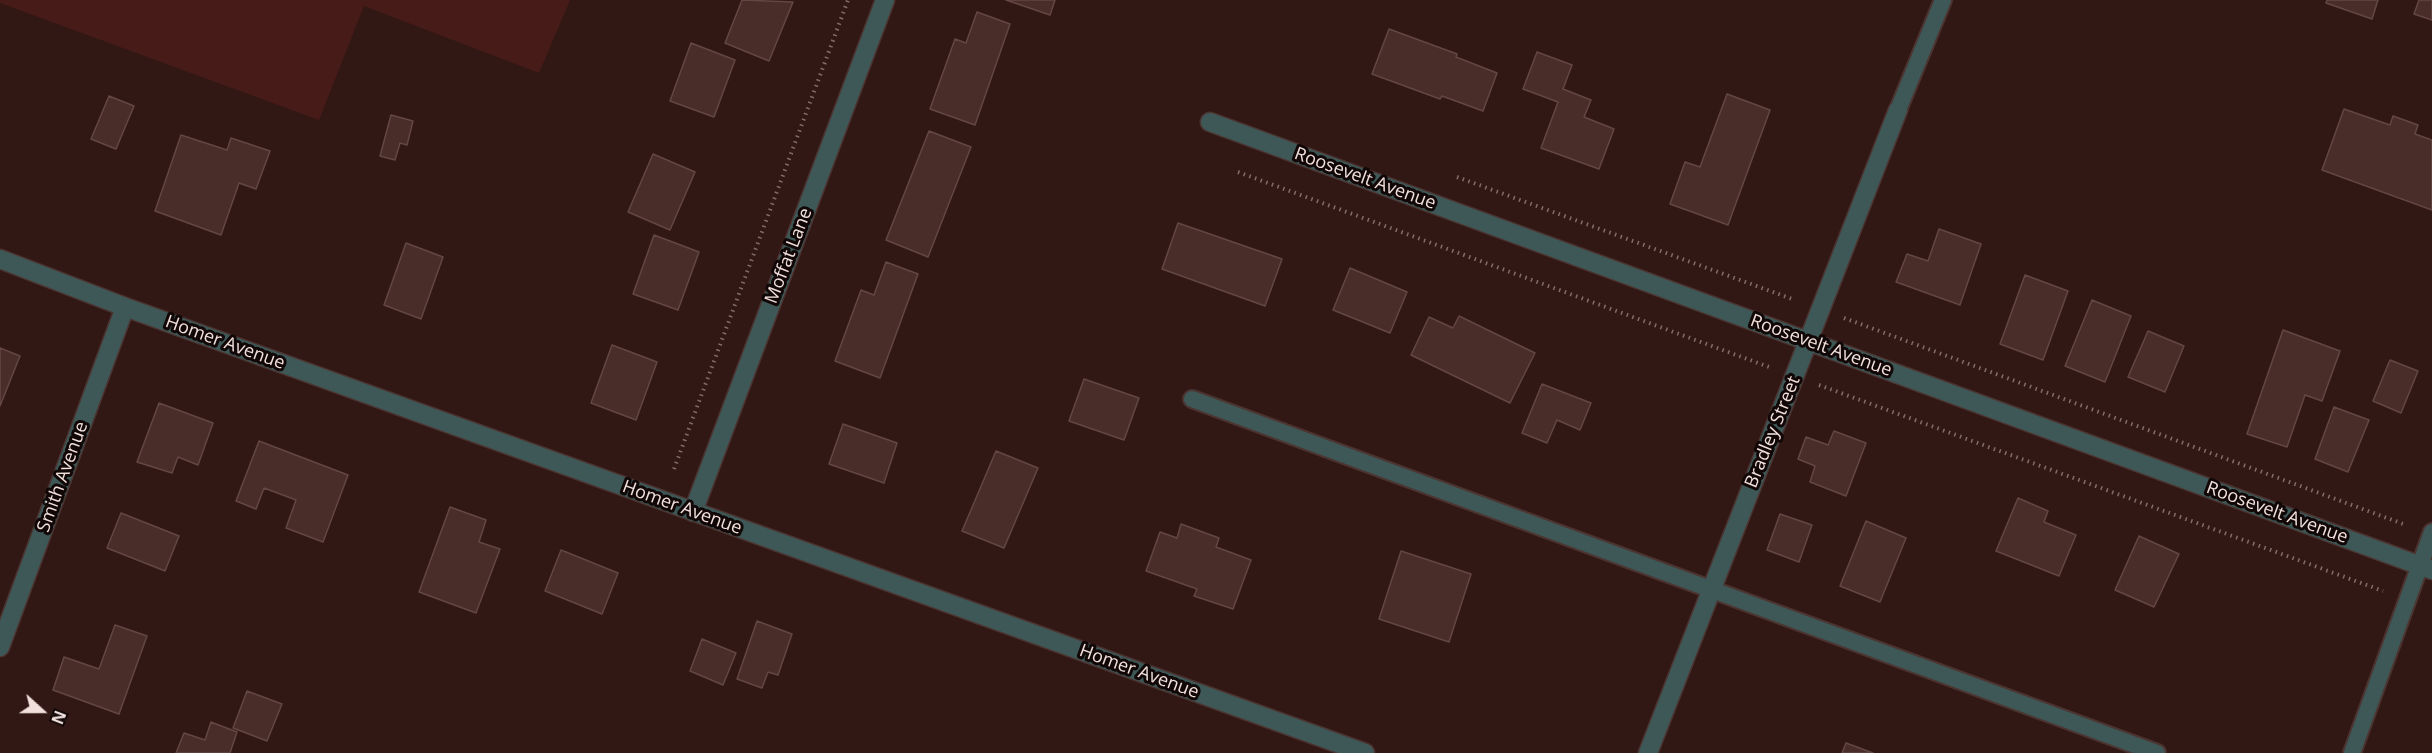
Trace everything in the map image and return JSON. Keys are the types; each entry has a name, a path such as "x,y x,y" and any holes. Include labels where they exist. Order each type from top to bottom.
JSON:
{"street":[{"name":"Moffat Lane","path":"693,512 885,0"},
{"name":"Bradley Street","path":"1648,753 1898,110"},
{"name":"Roosevelt Avenue","path":"1210,122 2426,567"},
{"name":"Homer Avenue","path":"0,259 125,307 1365,753"},
{"name":"Smith Avenue","path":"0,647 125,307"}],"lane":[{"path":"1898,110 1943,0"},
{"path":"1192,399 2157,753"},
{"path":"2352,753 2408,600 2426,567 2432,533"}],"path":[{"path":"674,469 848,0"},
{"path":"1238,172 2408,600"},
{"path":"1457,177 2432,533"}],"shaded area":[{"path":"0,0 570,0 539,73 364,6 319,120 0,3"}],"building":[{"path":"742,0 793,2 769,61 725,43"},
{"path":"1006,0 1055,0 1050,15"},
{"path":"2327,0 2378,0 2372,19 2326,3"},
{"path":"2419,0 2432,0 2432,20 2414,14"},
{"path":"977,12 1010,24 975,125 930,109 955,39 966,43"},
{"path":"1389,29 1457,54 1456,57 1497,73 1483,111 1442,96 1440,99 1372,74"},
{"path":"691,43 735,60 714,117 670,101"},
{"path":"1537,52 1572,65 1563,89 1591,100 1584,117 1614,129 1599,169 1541,148 1558,102 1523,89"},
{"path":"1727,94 1770,110 1728,225 1670,204 1685,162 1700,167"},
{"path":"109,96 134,106 116,149 91,139"},
{"path":"2344,109 2390,125 2393,116 2418,125 2415,134 2432,140 2432,210 2322,170"},
{"path":"391,115 413,121 407,145 400,143 395,160 380,156"},
{"path":"929,131 971,147 928,257 886,240"},
{"path":"181,135 227,150 231,138 270,151 256,189 239,183 221,235 155,211"},
{"path":"653,154 695,172 670,230 628,212"},
{"path":"1178,223 1282,259 1265,306 1162,269"},
{"path":"1939,229 1981,244 1960,305 1896,282 1907,254 1928,261"},
{"path":"654,235 699,252 678,310 633,294"},
{"path":"406,243 443,257 421,319 384,305"},
{"path":"886,262 918,274 880,378 835,361 861,290 874,295"},
{"path":"1350,268 1407,292 1390,333 1333,310"},
{"path":"2025,275 2068,291 2043,360 2000,344"},
{"path":"2092,300 2131,316 2105,382 2065,366"},
{"path":"1459,316 1535,353 1510,403 1411,355 1429,317 1453,328"},
{"path":"2283,330 2340,351 2322,401 2305,395 2287,447 2247,434"},
{"path":"2148,331 2184,346 2165,392 2128,377"},
{"path":"612,345 657,362 636,420 591,403"},
{"path":"0,348 20,356 0,406"},
{"path":"2390,360 2418,371 2401,413 2373,401"},
{"path":"1084,379 1139,398 1124,440 1069,421"},
{"path":"1542,384 1591,403 1580,430 1557,420 1547,443 1522,433"},
{"path":"159,403 213,423 198,465 178,457 172,473 137,462"},
{"path":"2334,407 2369,420 2348,472 2315,459"},
{"path":"843,424 897,443 884,483 829,464"},
{"path":"1834,431 1866,443 1846,496 1810,482 1815,466 1798,459 1806,437 1828,445"},
{"path":"259,441 348,475 323,542 286,528 296,500 264,488 256,509 236,501"},
{"path":"996,451 1038,468 1004,548 962,531"},
{"path":"2018,498 2048,511 2044,522 2076,535 2059,576 1996,551"},
{"path":"450,507 486,520 479,542 500,549 476,613 419,592"},
{"path":"121,513 179,536 165,571 107,548"},
{"path":"1780,514 1812,525 1799,562 1767,550"},
{"path":"1866,521 1906,538 1880,602 1840,586"},
{"path":"1181,524 1219,538 1216,547 1251,560 1233,609 1194,596 1197,589 1146,571 1160,532 1177,538"},
{"path":"2139,536 2179,554 2154,607 2115,590"},
{"path":"561,550 618,573 602,614 545,591"},
{"path":"1401,551 1471,574 1449,642 1379,619"},
{"path":"757,621 792,634 778,675 768,672 762,688 737,679"},
{"path":"115,625 147,636 119,714 53,690 64,657 99,669"},
{"path":"702,639 736,653 723,685 690,671"},
{"path":"247,691 282,704 267,741 233,728"},
{"path":"211,722 237,732 230,753 176,753 184,733 205,740"},
{"path":"1846,743 1873,753 1842,753"}]}
